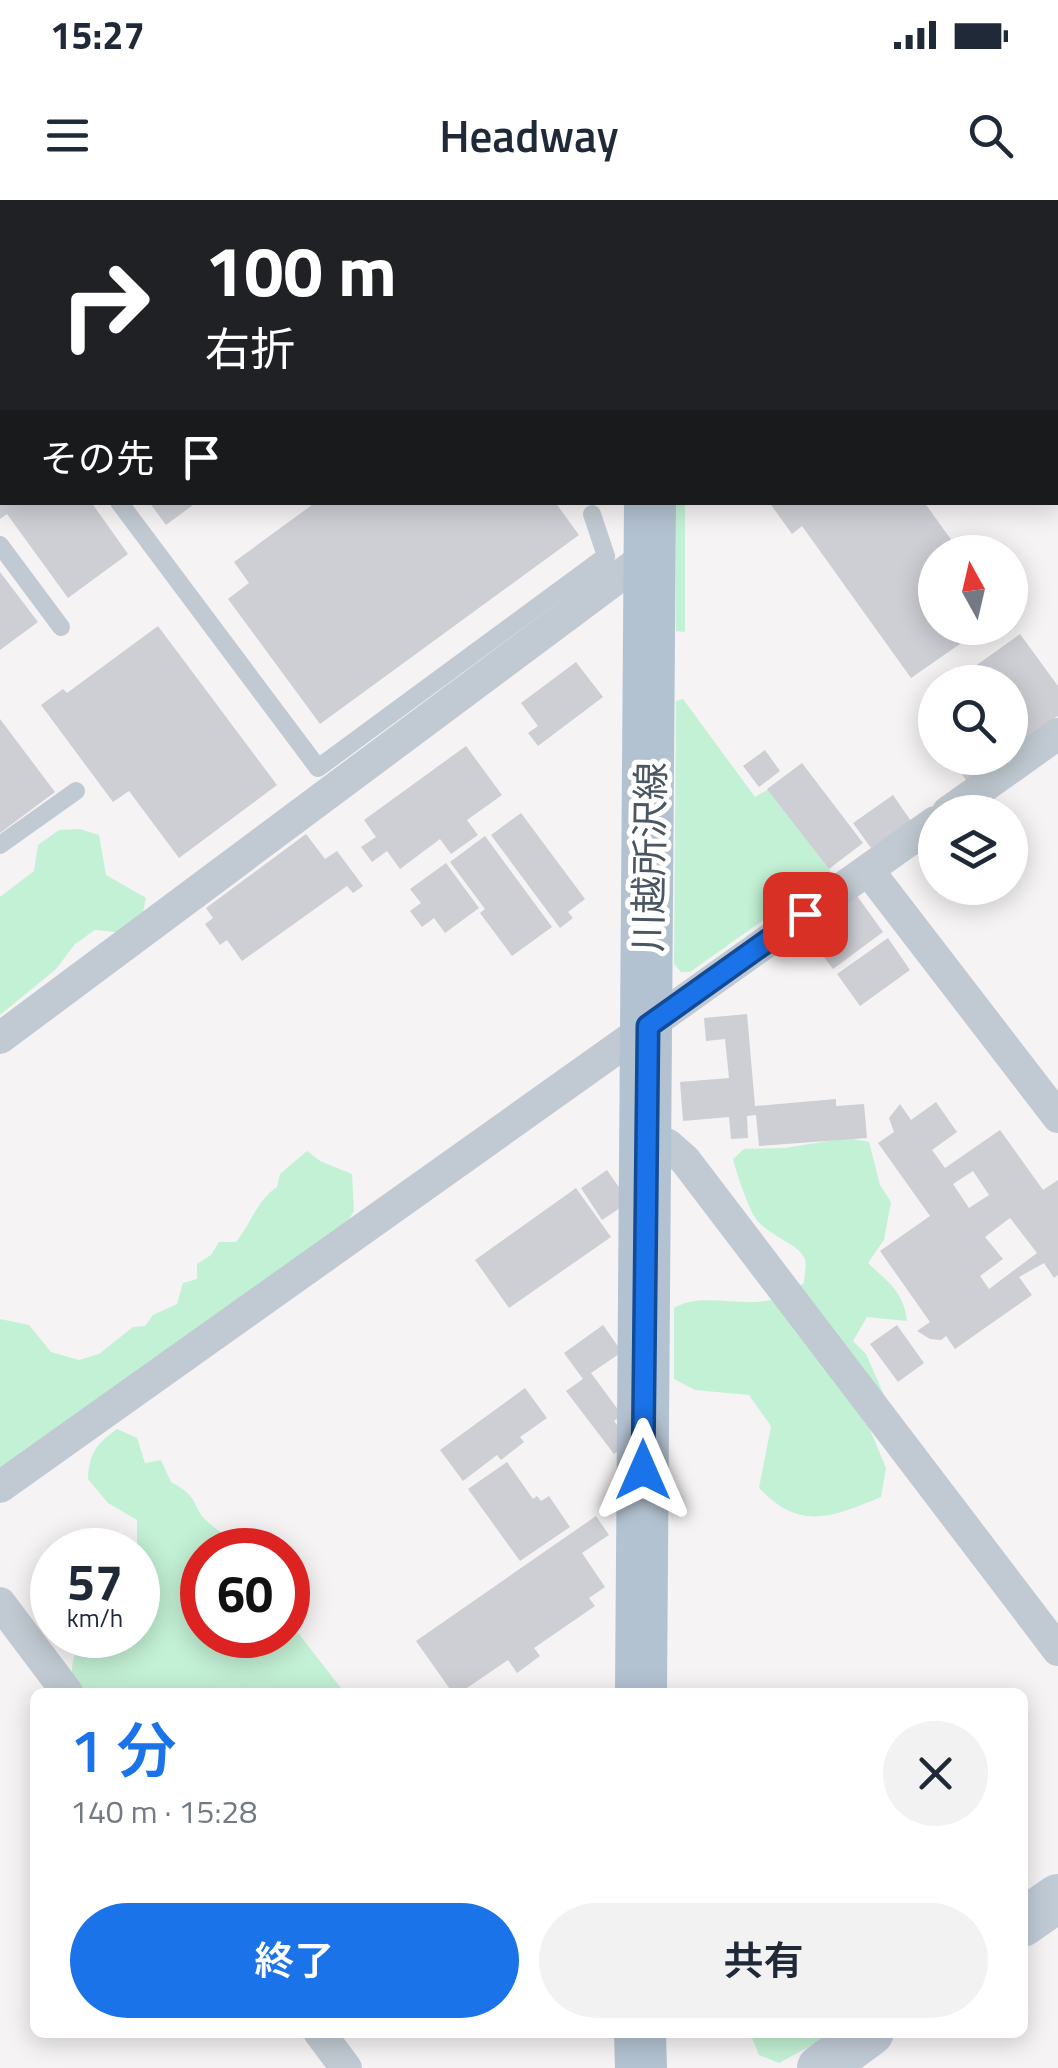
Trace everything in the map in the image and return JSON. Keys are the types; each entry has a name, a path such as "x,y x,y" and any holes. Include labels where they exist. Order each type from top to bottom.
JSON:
{"main road":[{"name":"川越所沢線","path":"641,1688 651,527"},
{"path":"1028,1920 1058,1898"},
{"path":"640,2038 641,2068"},
{"path":"821,2068 862,2038"}],"street":[{"path":"0,1038 651,527"},
{"path":"972,795 1058,734"},
{"path":"0,1487 918,834"},
{"path":"868,870 1058,1117"},
{"path":"645,1135 685,1160 1058,1650"},
{"path":"0,1602 64,1688"},
{"path":"324,2038 346,2068"}],"lane":[{"path":"121,505 318,768 606,556 592,514"},
{"path":"0,545 61,627"},
{"path":"0,844 76,791"}],"green space":[{"path":"676,505 685,505 685,632 676,631"},
{"path":"683,699 755,797 769,789 831,872 690,972 681,972 674,964 676,701"},
{"path":"80,829 99,835 106,875 146,898 142,917 116,932 95,930 75,944 56,969 0,1015 0,897 34,871 38,845 59,830"},
{"path":"847,1138 869,1142 880,1185 891,1202 884,1240 868,1263 899,1295 907,1321 867,1317 853,1341 866,1354 884,1395 868,1425 886,1468 881,1497 831,1515 802,1515 774,1502 759,1488 771,1426 749,1395 695,1390 674,1379 674,1308 710,1300 762,1302 779,1298 804,1283 805,1259 756,1219 733,1159 744,1149 785,1148"},
{"path":"307,1151 352,1174 354,1211 341,1232 0,1476 0,1319 29,1325 51,1352 79,1360 99,1354 133,1327 145,1326 153,1315 177,1304 183,1283 197,1279 197,1264 211,1255 219,1242 236,1242 264,1199 277,1187 280,1174"},
{"path":"117,1429 137,1438 145,1463 161,1460 171,1482 192,1498 203,1517 216,1528 180,1528 180,1658 310,1658 310,1648 341,1688 75,1688 74,1658 160,1658 160,1528 137,1528 137,1520 108,1503 88,1479 95,1450"},
{"path":"752,2038 824,2038 779,2063 759,2055"}],"building":[{"path":"0,505 93,505 128,554 68,598 7,514 0,519"},
{"path":"151,505 193,505 166,525"},
{"path":"312,505 557,505 579,535 320,724 228,599 249,583 234,562"},
{"path":"771,505 926,505 948,535 918,535 918,645 959,645 930,665 918,665 918,673 911,678 802,526 792,534"},
{"path":"0,572 38,622 0,650"},
{"path":"158,626 277,785 179,858 129,791 113,802 41,705 63,689 67,693"},
{"path":"1005,645 1028,645 1058,686 1058,716 1028,738 1028,665 977,665"},
{"path":"576,662 603,697 538,746 528,733 538,726 521,703"},
{"path":"0,719 55,792 0,833"},
{"path":"466,746 502,795 467,820 478,835 451,854 440,839 400,869 387,851 372,862 361,847 376,837 364,820"},
{"path":"765,750 780,771 759,787 743,766"},
{"path":"802,763 863,843 829,869 767,789"},
{"path":"893,795 911,821 871,848 853,823"},
{"path":"521,813 585,899 568,912 573,918 560,928 491,835"},
{"path":"306,834 325,859 337,851 363,886 353,893 347,886 242,961 227,940 220,945 205,924 213,918 206,908"},
{"path":"485,836 552,927 512,956 480,913 485,909 450,862"},
{"path":"446,863 479,908 445,933 434,918 422,927 410,911 421,903 410,889"},
{"path":"855,893 883,932 833,969 804,931"},
{"path":"888,938 910,970 860,1006 837,974"},
{"path":"747,1014 755,1106 836,1099 836,1106 864,1104 867,1138 759,1146 756,1115 747,1116 748,1138 731,1139 729,1117 683,1121 680,1082 729,1078 725,1039 706,1041 704,1018"},
{"path":"936,1102 957,1132 932,1150 945,1168 1000,1130 1043,1190 1058,1180 1058,1275 1054,1278 1044,1263 1019,1277 1032,1295 955,1349 946,1336 941,1340 930,1339 917,1331 930,1322 880,1251 930,1216 878,1143 894,1132 889,1118 900,1104 911,1120","holes":["973,1171 989,1195 969,1208 953,1184","1010,1218 1037,1253 989,1289 980,1276 1003,1259 985,1237"]},
{"path":"607,1170 629,1202 602,1220 581,1188"},
{"path":"576,1188 611,1237 509,1308 475,1260"},
{"path":"603,1325 622,1352 591,1373 622,1415 614,1421 624,1434 626,1445 614,1454 566,1391 583,1379 564,1353"},
{"path":"897,1325 924,1363 898,1382 870,1344"},
{"path":"525,1388 547,1418 520,1437 524,1442 501,1460 497,1455 463,1481 440,1450"},
{"path":"507,1462 533,1499 537,1496 541,1501 549,1496 570,1527 520,1561 468,1489"},
{"path":"596,1516 609,1535 582,1553 605,1587 589,1598 595,1606 534,1648 540,1656 517,1673 508,1660 467,1688 449,1688 416,1641"}],"route":[{"path":"643,1470 648,1026 805,914"}]}
